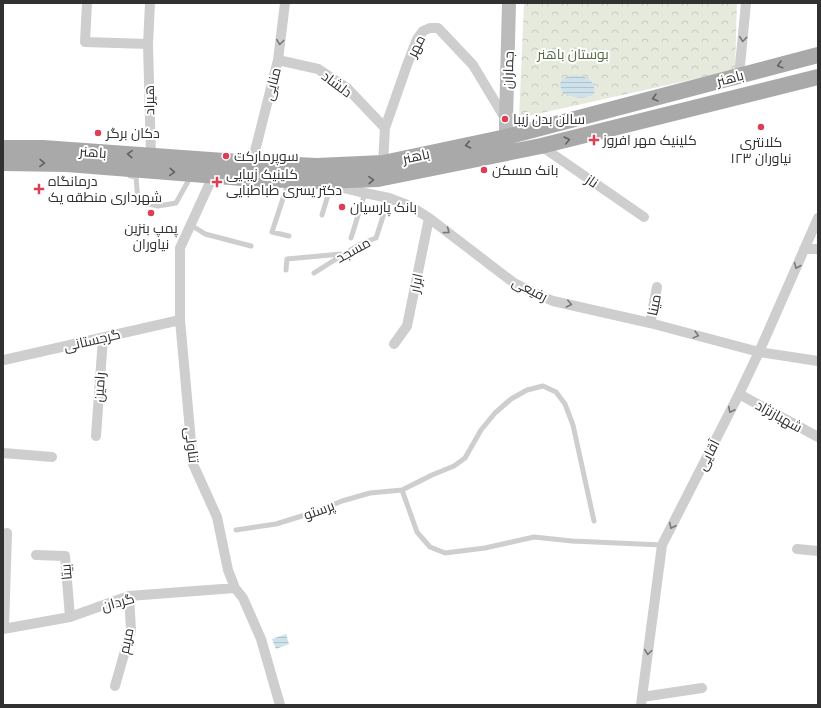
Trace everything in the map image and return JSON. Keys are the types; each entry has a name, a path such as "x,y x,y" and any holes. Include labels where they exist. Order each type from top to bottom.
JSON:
{"main road":[{"name":"جماران","path":"508,145 506,120 509,3"},
{"name":"باهنر","path":"3,162 67,164 213,176 327,183 378,179 508,145 739,76 818,56"},
{"name":"باهنر","path":"3,148 43,148 252,163 317,166 383,163 508,145 541,146 818,77"}],"street":[{"path":"88,3 85,42 148,44"},
{"name":"هیراد","path":"150,3 148,44 151,156"},
{"name":"منایی","path":"252,163 278,60 285,3"},
{"path":"739,76 746,3"},
{"name":"مهر","path":"383,163 385,128 417,39 423,31 430,28 438,28 473,65 506,120"},
{"name":"دلشاد","path":"278,60 318,69 347,88 385,128"},
{"name":"ناز","path":"541,146 644,217"},
{"name":"تناولی","path":"213,176 180,248 180,320 192,464 217,517 228,570 235,588 243,598 261,639 280,705"},
{"name":"رفیعی","path":"327,183 389,198 410,206 430,218 514,283 553,301 650,323 759,352 818,361"},
{"name":"ابرار","path":"394,344 407,326 430,218"},
{"name":"آقایی","path":"641,701 662,545 739,394 776,315 818,218"},
{"path":"804,249 818,249"},
{"name":"مینا","path":"650,323 657,287"},
{"name":"گرجستانی","path":"3,360 180,320"},
{"name":"رامین","path":"96,436 102,338"},
{"name":"شهبازنژاد","path":"739,394 818,437"},
{"path":"3,453 52,457"},
{"path":"3,628 7,533"},
{"path":"797,549 818,551"},
{"name":"بیتا","path":"36,555 65,556 70,617"},
{"name":"گردان","path":"3,628 70,617 129,596 235,588"},
{"name":"مریم","path":"115,686 131,630 129,596"},
{"path":"641,701 702,688"}],"lane":[{"path":"101,167 136,177 138,202 158,206 176,203 192,174"},
{"path":"289,180 272,232 289,236"},
{"path":"322,215 327,183"},
{"path":"351,238 365,192"},
{"name":"مسجد","path":"314,273 360,244 376,238 389,198"},
{"path":"191,225 205,234 251,246"},
{"path":"286,270 288,259 345,254"},
{"path":"594,521 574,432 565,404 556,392 543,386 527,390 511,399 495,413 481,430 464,458 454,466 402,490 416,532 430,547 445,553 485,548 534,537 572,541 662,545"},
{"name":"پرستو","path":"236,530 276,524 370,493 402,490"}],"green space":[{"name":"بوستان باهنر","path":"524,3 737,3 735,70 519,118"}],"water":[{"path":"571,75 584,77 591,81 594,94 578,98 562,92 560,84 562,79"},
{"path":"286,634 289,644 276,649 272,639"}],"place":[{"name":"سالن بدن زیبا","path":"505,119"},
{"name":"کلانتری ۱۲۳ نیاوران","path":"761,127"},
{"name":"دکان برگر","path":"98,133"},
{"name":"کلینیک مهر افروز","path":"594,140"},
{"name":"سوپرمارکت","path":"226,156"},
{"name":"بانک مسکن","path":"484,170"},
{"name":"کلینیک زیبایی دکتر یسری طباطبایی","path":"217,182"},
{"name":"درمانگاه شهرداری منطقه یک","path":"39,189"},
{"name":"بانک پارسیان","path":"342,207"},
{"name":"پمپ بنزین نیاوران","path":"151,213"}]}
